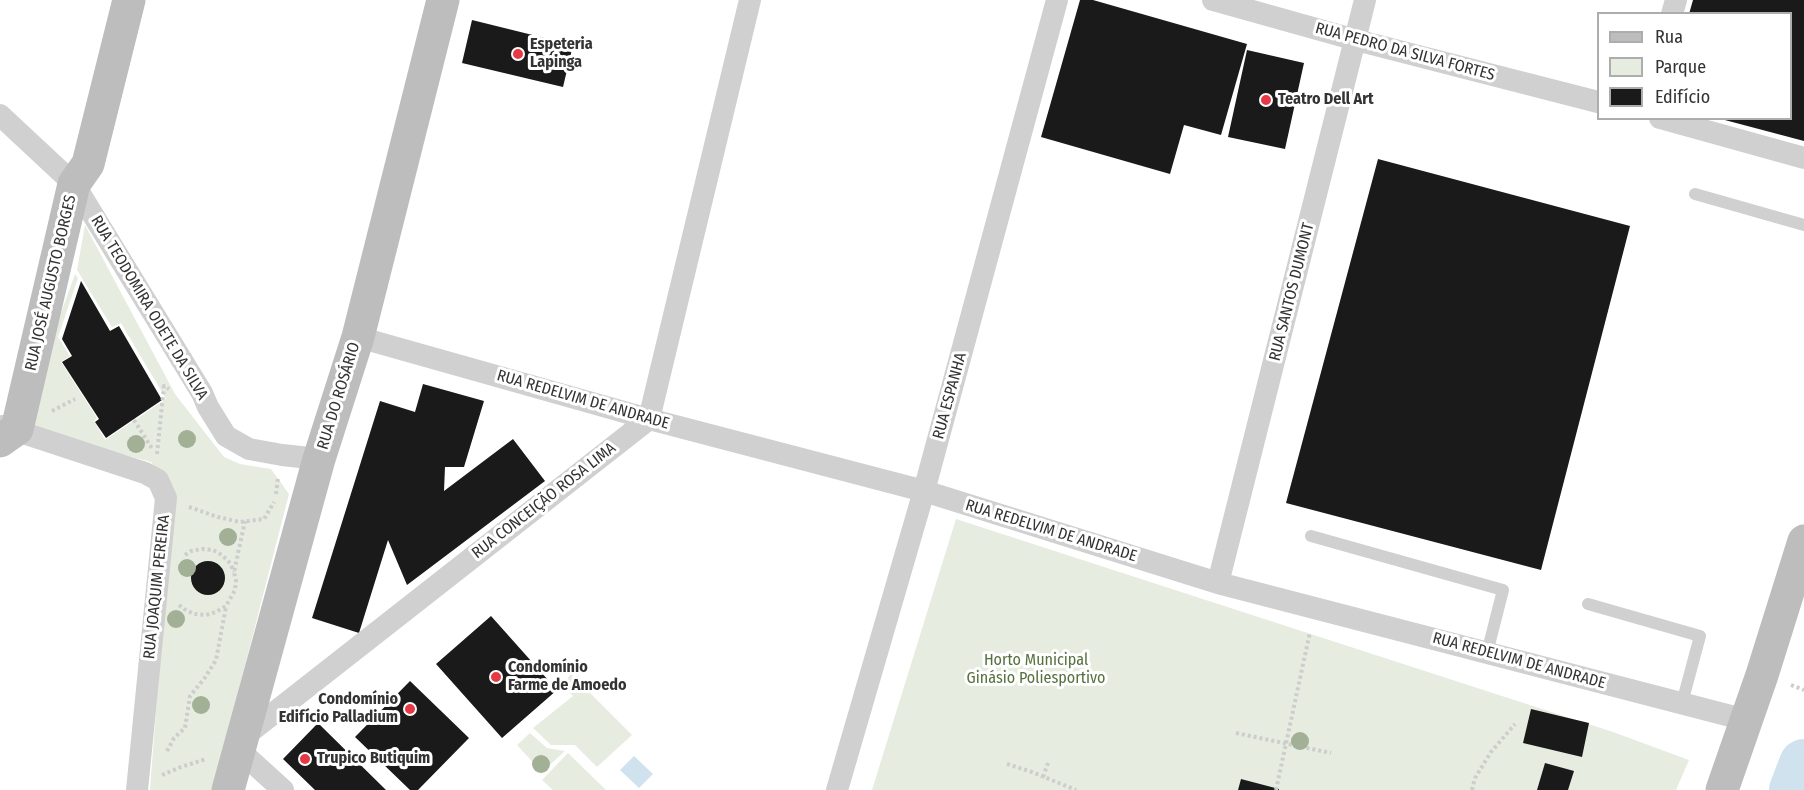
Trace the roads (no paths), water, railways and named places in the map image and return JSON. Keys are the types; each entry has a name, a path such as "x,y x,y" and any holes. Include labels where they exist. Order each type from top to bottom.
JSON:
{"street":[{"name":"RUA JOSÉ AUGUSTO BORGES","path":"6,432 74,184 88,164 129,0"},
{"name":"RUA DO ROSÁRIO","path":"228,790 232,748 358,337 443,0"},
{"path":"649,418 750,0"},
{"name":"RUA ESPANHA","path":"837,790 924,491 1057,0"},
{"name":"RUA PEDRO DA SILVA FORTES","path":"1213,0 1597,101"},
{"name":"RUA SANTOS DUMONT","path":"1218,583 1365,0"},
{"name":"RUA TEODOMIRA ODETE DA SILVA","path":"0,114 74,184 226,436 249,448 282,455 320,459"},
{"path":"1667,120 1804,158"},
{"name":"RUA REDELVIM DE ANDRADE","path":"358,337 924,491 1218,583 1746,720"},
{"name":"RUA CONCEIÇÃO ROSA LIMA","path":"232,748 649,418"},
{"name":"RUA JOAQUIM PEREIRA","path":"6,432 146,473 158,480 166,498 136,790"},
{"path":"1722,790 1801,560"},
{"path":"232,748 283,790"}],"lane":[{"path":"1695,194 1804,225"},
{"path":"1311,536 1503,590 1487,653"},
{"path":"1588,604 1700,636 1682,704"}],"water":[{"path":"634,756 653,774 639,788 620,770"}],"waterway":[{"path":"1794,790 1804,764"}],"place":[{"name":"Espeteria Lapinga","path":"518,54"},
{"name":"Teatro Dell Art","path":"1266,100"},
{"name":"Condomínio Farme de Amoedo","path":"496,677"},
{"name":"Condomínio Edifício Palladium","path":"410,709"},
{"name":"Trupico Butiquim","path":"305,759"}],"park label":[{"name":"Horto Municipal Ginásio Poliesportivo","path":"1036,670"}]}
